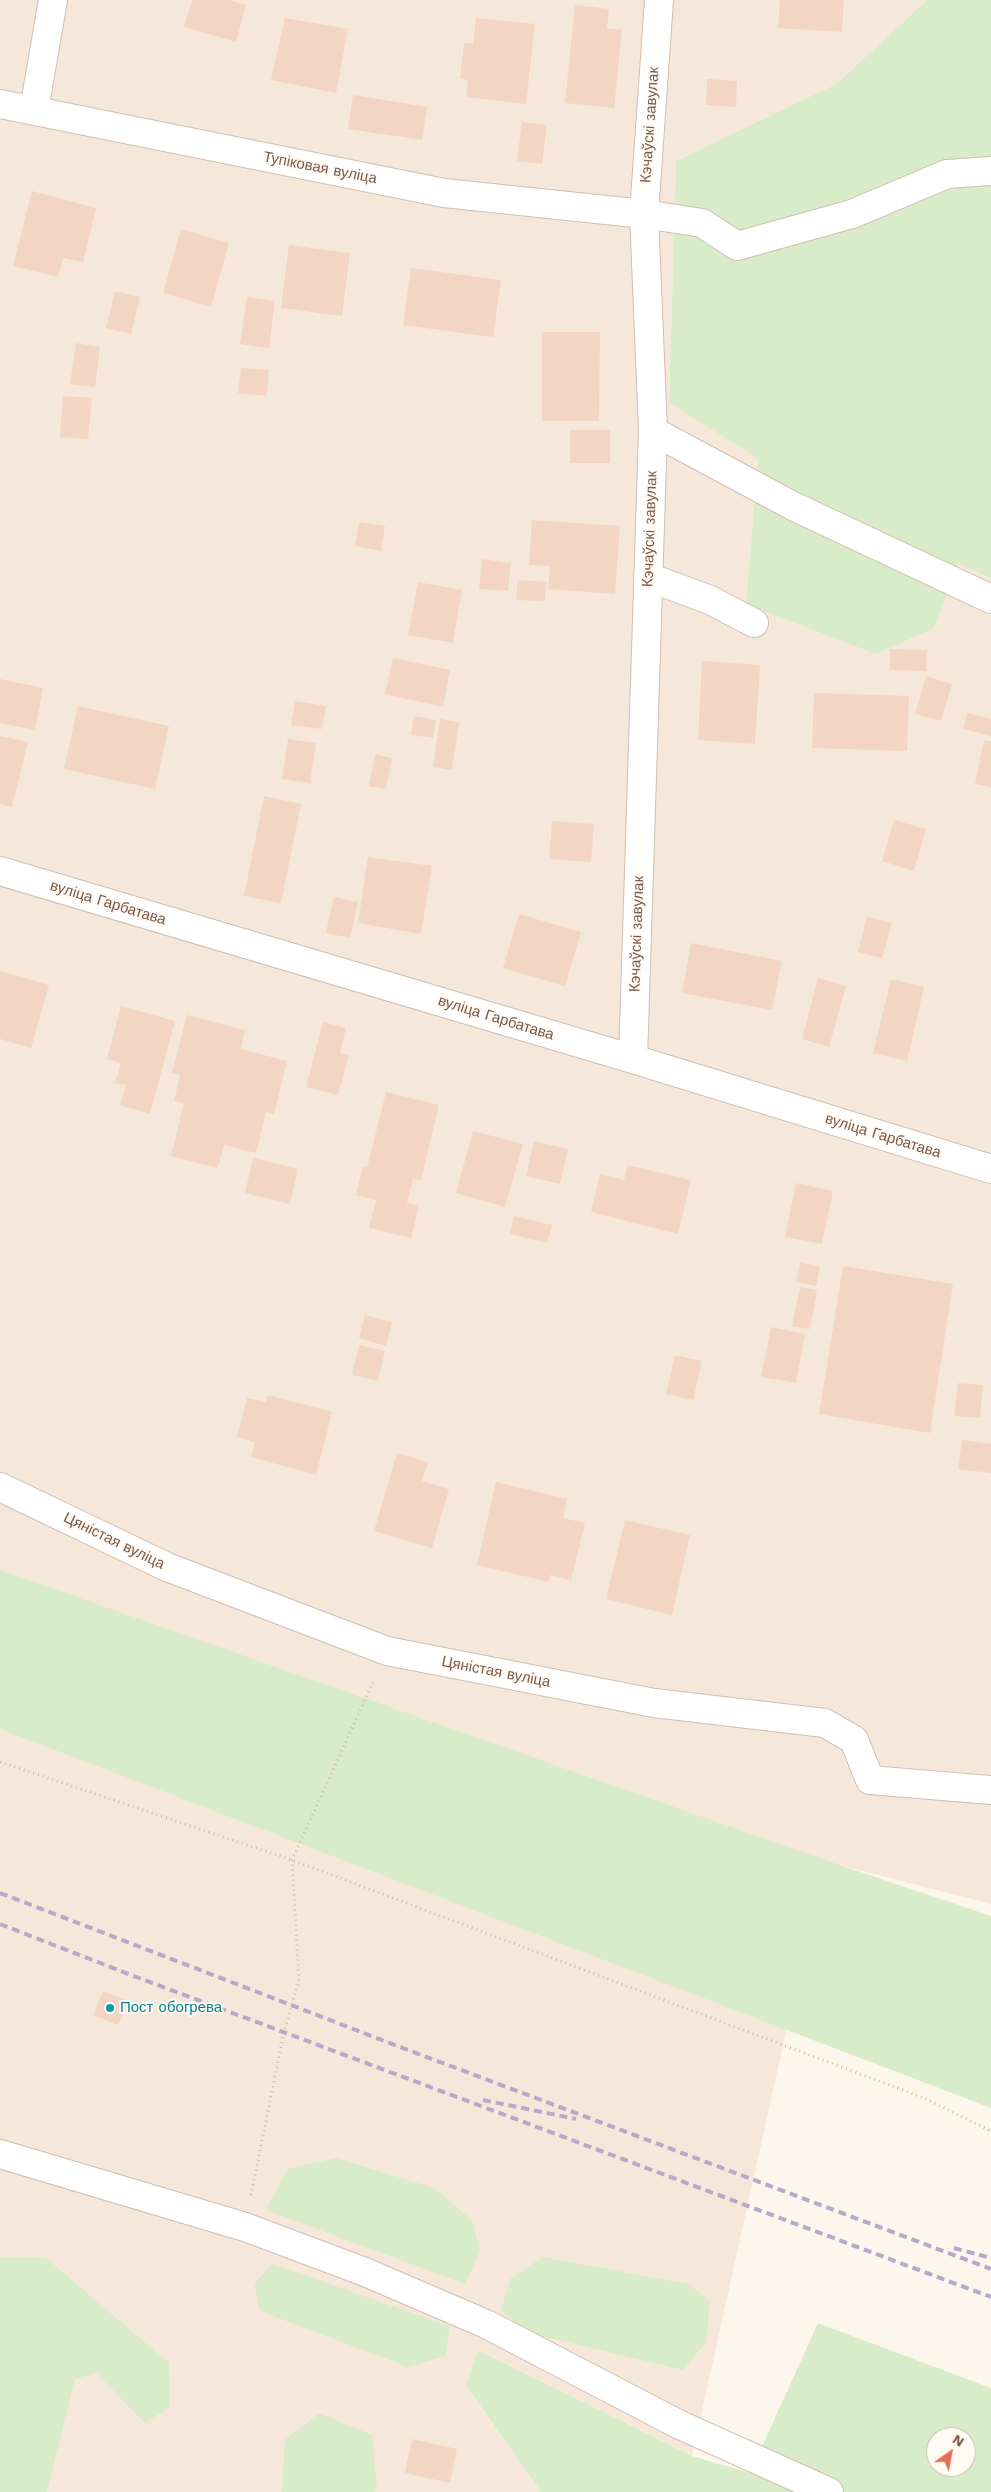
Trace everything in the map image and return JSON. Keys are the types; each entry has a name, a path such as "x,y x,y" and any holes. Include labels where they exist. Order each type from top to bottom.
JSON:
{"street":[{"path":"34,110 53,0"},
{"name":"Кэчаўскі завулак","path":"633,1059 652,431 644,214 659,0"},
{"name":"Тупіковая вуліца","path":"0,104 444,193 644,214 702,223 737,246 852,214 947,174 991,171"},
{"path":"652,431 793,506 991,599"},
{"path":"648,577 710,600 754,623"},
{"name":"вуліца Гарбатава","path":"0,871 633,1059 991,1169"},
{"name":"Цяністая вуліца","path":"0,1487 167,1567 387,1651 654,1702 825,1723 854,1740 870,1780 991,1790"},
{"path":"0,2154 245,2227 365,2272 486,2324 678,2424 829,2492"}],"path":[{"path":"245,2227 284,2032 299,1981 292,1860 387,1651"},
{"path":"0,1762 292,1860 924,2098 991,2131"}],"shaded area":[{"path":"0,0 927,0 836,84 676,161 669,401 758,459 746,604 934,628 959,562 991,579 991,1904 824,1861 692,2456 478,2350 466,2387 541,2492 0,2492"}],"green space":[{"path":"927,0 991,0 991,579 959,563 934,628 876,654 746,604 758,459 669,402 676,161 836,84"},
{"path":"0,1570 825,1860 991,1916 991,2108 0,1729"},
{"path":"336,2158 434,2188 472,2220 480,2251 465,2284 266,2210 287,2169"},
{"path":"0,2257 46,2258 169,2363 170,2407 145,2423 96,2373 75,2379 47,2492 0,2492"},
{"path":"543,2257 688,2284 710,2301 706,2342 683,2370 525,2332 501,2310 510,2279"},
{"path":"272,2264 450,2326 445,2356 408,2367 260,2311 254,2284"},
{"path":"818,2323 991,2388 991,2492 541,2492 466,2386 478,2350 692,2456 750,2473"},
{"path":"319,2413 372,2435 377,2485 375,2492 282,2492 285,2440"}],"building":[{"path":"192,0 229,0 246,5 236,42 184,27"},
{"path":"780,0 844,0 842,32 778,28"},
{"path":"575,5 609,9 607,28 622,30 614,108 565,103"},
{"path":"285,18 348,29 336,93 271,80"},
{"path":"476,18 535,24 526,104 466,97 468,80 460,79 464,43 473,44"},
{"path":"707,79 737,81 736,107 706,105"},
{"path":"353,95 427,107 422,140 348,129"},
{"path":"522,122 547,125 542,164 517,161"},
{"path":"32,191 96,208 83,262 63,258 58,277 13,266"},
{"path":"181,229 229,243 211,307 163,293"},
{"path":"289,245 350,253 342,316 281,308"},
{"path":"411,268 501,280 493,337 403,325"},
{"path":"115,291 140,297 131,334 106,328"},
{"path":"247,297 275,301 269,348 240,344"},
{"path":"542,332 600,332 599,421 542,421"},
{"path":"76,343 100,347 95,387 70,384"},
{"path":"241,368 269,370 267,396 238,393"},
{"path":"63,396 92,398 88,439 60,437"},
{"path":"570,430 610,430 610,463 570,463"},
{"path":"532,520 620,526 615,594 548,589 550,566 529,565"},
{"path":"359,522 385,526 381,551 355,546"},
{"path":"482,559 511,563 508,591 479,589"},
{"path":"518,580 546,582 545,601 516,600"},
{"path":"418,582 462,590 453,643 408,635"},
{"path":"890,649 927,650 926,671 890,670"},
{"path":"393,658 450,670 443,707 385,694"},
{"path":"702,661 760,665 755,744 698,740"},
{"path":"926,676 952,684 941,721 915,714"},
{"path":"0,679 43,688 35,730 0,723"},
{"path":"814,693 909,696 907,751 812,748"},
{"path":"295,701 326,706 322,729 291,725"},
{"path":"78,706 169,726 155,789 64,769"},
{"path":"967,713 991,719 991,736 963,729"},
{"path":"414,716 436,720 433,738 411,735"},
{"path":"440,719 459,722 452,770 433,767"},
{"path":"0,736 28,742 12,807 0,804"},
{"path":"288,739 316,743 310,783 282,779"},
{"path":"984,740 991,741 991,787 975,784"},
{"path":"375,754 392,758 386,789 369,786"},
{"path":"264,796 301,804 281,903 244,896"},
{"path":"894,820 926,829 914,871 882,861"},
{"path":"552,821 594,824 591,862 549,859"},
{"path":"368,857 432,866 421,934 358,923"},
{"path":"334,897 358,902 350,938 326,933"},
{"path":"519,914 581,932 565,986 503,968"},
{"path":"867,917 892,923 882,958 858,952"},
{"path":"691,943 782,961 772,1010 682,993"},
{"path":"0,971 49,985 31,1048 0,1039"},
{"path":"818,978 846,986 829,1047 802,1039"},
{"path":"891,979 924,987 907,1061 873,1053"},
{"path":"121,1006 175,1021 150,1114 120,1105 126,1085 115,1083 121,1063 107,1059"},
{"path":"187,1015 245,1030 241,1049 287,1061 274,1114 266,1112 256,1153 224,1145 218,1168 171,1156 184,1103 174,1101 180,1075 172,1073"},
{"path":"323,1022 346,1028 340,1053 349,1055 338,1095 306,1087"},
{"path":"386,1092 439,1105 421,1180 413,1179 407,1203 419,1205 411,1238 369,1228 376,1200 356,1195 363,1166 367,1168"},
{"path":"473,1131 523,1144 505,1207 456,1193"},
{"path":"534,1141 568,1149 560,1184 526,1176"},
{"path":"253,1158 298,1169 290,1204 245,1193"},
{"path":"628,1165 691,1180 678,1234 591,1212 600,1174 624,1180"},
{"path":"796,1183 833,1191 822,1244 785,1237"},
{"path":"514,1216 552,1225 547,1243 510,1234"},
{"path":"800,1262 820,1267 816,1286 796,1282"},
{"path":"843,1266 953,1284 930,1433 819,1414"},
{"path":"800,1287 817,1290 810,1329 792,1326"},
{"path":"365,1315 392,1322 386,1346 359,1338"},
{"path":"771,1327 805,1334 796,1383 761,1377"},
{"path":"359,1345 385,1351 378,1381 352,1375"},
{"path":"675,1355 702,1361 693,1400 666,1394"},
{"path":"958,1383 983,1385 980,1418 954,1416"},
{"path":"268,1395 332,1412 316,1475 251,1457 255,1442 237,1437 247,1398 266,1402"},
{"path":"962,1440 991,1444 991,1473 958,1469"},
{"path":"397,1453 428,1462 422,1481 449,1489 432,1548 374,1531"},
{"path":"496,1482 567,1499 563,1518 585,1523 571,1580 550,1575 549,1582 477,1565"},
{"path":"625,1520 690,1535 672,1615 606,1599"},
{"name":"Пост обогрева","path":"103,1991 128,2001 118,2025 93,2015"},
{"path":"412,2439 457,2449 450,2483 405,2473"}],"railway":[{"path":"0,1893 400,2047 991,2269"},
{"path":"0,1924 131,1975 991,2297"},
{"path":"483,2100 576,2119"},
{"path":"954,2248 991,2258"}],"place":[{"name":"Пост обогрева","path":"110,2008"}]}
